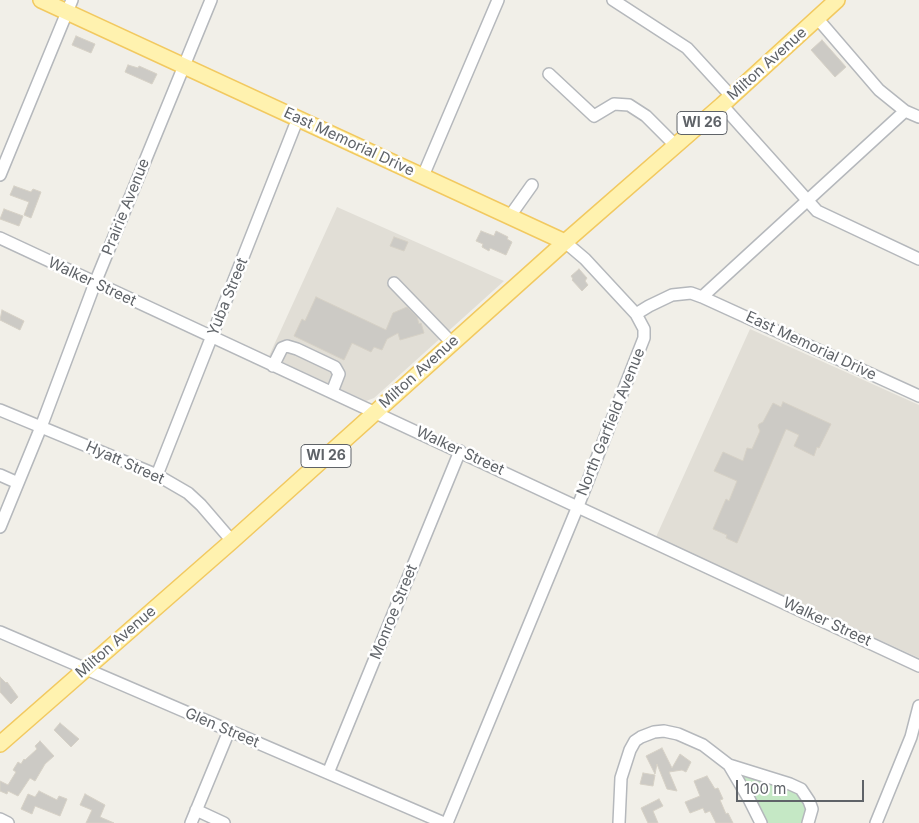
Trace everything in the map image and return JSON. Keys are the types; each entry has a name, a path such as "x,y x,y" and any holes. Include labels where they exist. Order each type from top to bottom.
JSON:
{"main road":[{"name":"East Memorial Drive","path":"41,0 70,6 184,66 565,242"},
{"name":"Milton Avenue","path":"0,744 232,541 565,242 676,146 837,0"}],"street":[{"name":"Prairie Avenue","path":"0,527 41,426 95,283 211,0"},
{"path":"423,176 498,0"},
{"path":"613,0 687,48 726,101 817,211 919,259"},
{"path":"0,175 70,6"},
{"path":"817,18 880,90 905,111 919,117"},
{"path":"549,74 594,116 614,104 629,105 646,116 676,146"},
{"path":"636,314 672,295 692,293 702,296 905,111"},
{"name":"Yuba Street","path":"158,475 298,118"},
{"path":"510,216 532,185"},
{"name":"Walker Street","path":"0,238 919,666"},
{"name":"East Memorial Drive","path":"565,242 585,259 636,314"},
{"path":"394,283 452,343"},
{"name":"East Memorial Drive","path":"702,296 919,396"},
{"name":"North Garfield Avenue","path":"446,823 578,506 641,346 644,329 636,314"},
{"path":"273,366 282,348 287,346 297,349 335,367 339,374 332,392"},
{"name":"Hyatt Street","path":"0,410 158,475 188,493 232,541"},
{"name":"Monroe Street","path":"328,773 460,452"},
{"path":"0,475 18,483"},
{"name":"Glen Street","path":"0,632 446,823"},
{"path":"876,823 911,737 919,706"},
{"path":"191,823 229,731"},
{"path":"619,823 623,768 632,745 641,737 659,731 678,734 703,745 729,765 801,789 812,809 808,823"},
{"path":"729,765 762,823"},
{"path":"196,810 224,823"},
{"path":"0,819 8,823"}],"shaded area":[{"path":"337,207 504,281 374,398 366,401 269,356"},
{"path":"750,329 919,405 919,658 656,537"}],"green space":[{"path":"729,765 805,794 808,823 761,823"}],"building":[{"path":"76,36 95,44 91,53 72,45"},
{"path":"822,40 846,67 835,77 811,50"},
{"path":"128,65 138,68 139,66 157,74 152,84 125,72"},
{"path":"14,186 31,192 33,189 41,192 31,218 24,215 29,202 10,195"},
{"path":"4,209 23,216 19,226 0,219"},
{"path":"481,231 494,236 496,231 508,237 507,239 512,242 506,255 490,248 489,251 482,247 483,244 476,241"},
{"path":"394,237 408,242 404,251 390,246"},
{"path":"579,269 587,278 585,281 588,285 582,291 572,280 571,276"},
{"path":"316,297 386,330 393,313 407,307 417,317 419,324 421,323 424,333 400,340 398,333 387,339 382,350 374,347 371,352 352,343 344,360 294,336 302,319 305,321"},
{"path":"2,310 24,321 20,330 0,320"},
{"path":"783,402 831,424 819,448 817,447 814,456 794,446 799,435 786,429 737,543 726,538 727,535 713,529 726,499 729,501 737,481 714,471 723,452 743,461 747,448 752,449 760,431 759,424 763,422 773,403 781,407"},
{"path":"0,677 7,682 18,697 11,704 0,692"},
{"path":"60,723 79,739 71,747 54,730"},
{"path":"40,741 54,756 45,764 35,781 30,778 18,796 8,791 7,794 0,791 0,781 8,785 16,772 13,770 18,762 21,764 24,759 37,749 35,746"},
{"path":"662,748 672,768 680,754 691,762 686,772 682,770 669,772 677,791 667,789 657,764 655,774 646,756"},
{"path":"643,773 655,775 653,786 640,784"},
{"path":"707,776 715,789 718,788 723,799 720,800 726,814 728,813 733,823 716,823 710,811 705,813 703,808 690,813 685,802 700,796 694,781"},
{"path":"39,791 57,800 59,796 67,799 60,816 35,806 32,814 21,809 28,794 35,797"},
{"path":"85,794 105,805 100,817 114,823 86,823 92,810 80,805"},
{"path":"659,799 663,806 653,811 658,823 648,823 641,808"}]}
